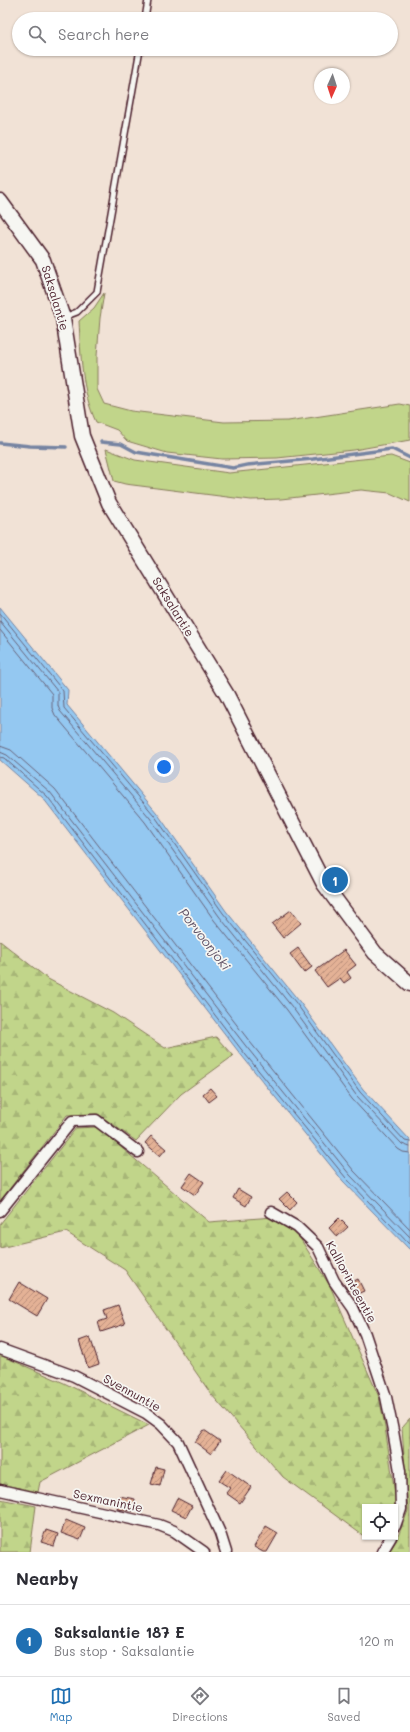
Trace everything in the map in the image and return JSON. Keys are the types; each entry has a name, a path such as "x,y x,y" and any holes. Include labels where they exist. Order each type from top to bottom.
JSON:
{"street":[{"name":"Saksalantie","path":"0,201 43,260 63,318 82,436 109,503 227,695 324,884 375,953 410,984"},
{"path":"0,1211 72,1121 96,1120 138,1152"},
{"name":"Kalliorinteentie","path":"271,1212 297,1227 318,1247 334,1280 352,1308 365,1334 386,1397 400,1471 402,1509 398,1519"},
{"name":"Svennuntie","path":"0,1349 74,1376 146,1413 161,1424 178,1442 220,1533 226,1552"},
{"name":"Sexmanintie","path":"0,1490 159,1525 174,1531 204,1552"},
{"path":"382,1552 389,1540"}],"lane":[{"path":"146,12 148,0"},
{"path":"63,318 77,312 97,292 139,56"}],"green space":[{"path":"104,293 100,318 97,356 97,389 104,404 131,411 224,422 288,421 400,404 410,406 410,440 354,450 277,458 222,459 167,453 127,441 117,430 96,422 87,398 81,359 79,321 94,308"},
{"path":"106,449 135,460 229,473 391,456 410,463 410,502 390,493 361,490 281,499 251,500 125,484 114,481"},
{"path":"0,941 48,979 113,1013 165,1048 216,1037 233,1056 181,1094 136,1141 98,1114 67,1115 0,1201"},
{"path":"97,1127 209,1222 286,1216 330,1286 379,1397 397,1504 362,1504 362,1535 283,1477 211,1394 125,1270 66,1232 0,1248 0,1224 76,1128"},
{"path":"0,1355 64,1383 149,1425 40,1482 38,1492 0,1484"},
{"path":"410,1419 410,1552 389,1552 396,1540 398,1540 398,1536 408,1511 402,1428"},
{"path":"0,1499 36,1506 30,1552 0,1552"}],"water":[{"name":"Porvoonjoki","path":"0,607 68,690 67,705 157,813 226,911 299,1001 363,1089 410,1140 410,1250 343,1181 238,1051 43,798 0,760"}],"building":[{"path":"291,910 301,923 283,938 272,924"},
{"path":"298,948 312,967 304,973 290,954"},
{"path":"344,950 356,965 347,972 351,978 344,983 340,978 327,987 315,971"},
{"path":"210,1088 217,1096 209,1102 203,1094"},
{"path":"151,1136 166,1149 160,1156 145,1143"},
{"path":"191,1173 204,1182 195,1195 182,1186"},
{"path":"238,1189 251,1197 246,1206 233,1198"},
{"path":"287,1192 297,1202 290,1210 279,1199"},
{"path":"339,1218 348,1227 337,1237 329,1228"},
{"path":"358,1279 364,1291 355,1295 350,1283"},
{"path":"19,1282 47,1299 37,1316 9,1299"},
{"path":"118,1305 125,1324 101,1332 98,1322 107,1319 104,1310"},
{"path":"90,1337 99,1364 88,1368 79,1341"},
{"path":"204,1430 220,1441 211,1454 195,1442"},
{"path":"156,1467 164,1469 160,1486 151,1484"},
{"path":"227,1470 251,1487 240,1503 226,1493 230,1488 219,1481"},
{"path":"119,1496 135,1499 133,1511 117,1509"},
{"path":"177,1498 192,1506 186,1517 171,1510"},
{"path":"66,1520 85,1528 80,1540 61,1533"},
{"path":"266,1526 278,1533 267,1552 263,1552 254,1547"},
{"path":"46,1530 58,1534 54,1546 41,1542"}],"waterway":[{"path":"101,442 121,444 136,452 233,468 247,465 313,459 392,449 410,458"},
{"path":"0,443 66,447"}],"place":[{"name":"Saksalantie 187 E","path":"335,880"}]}
